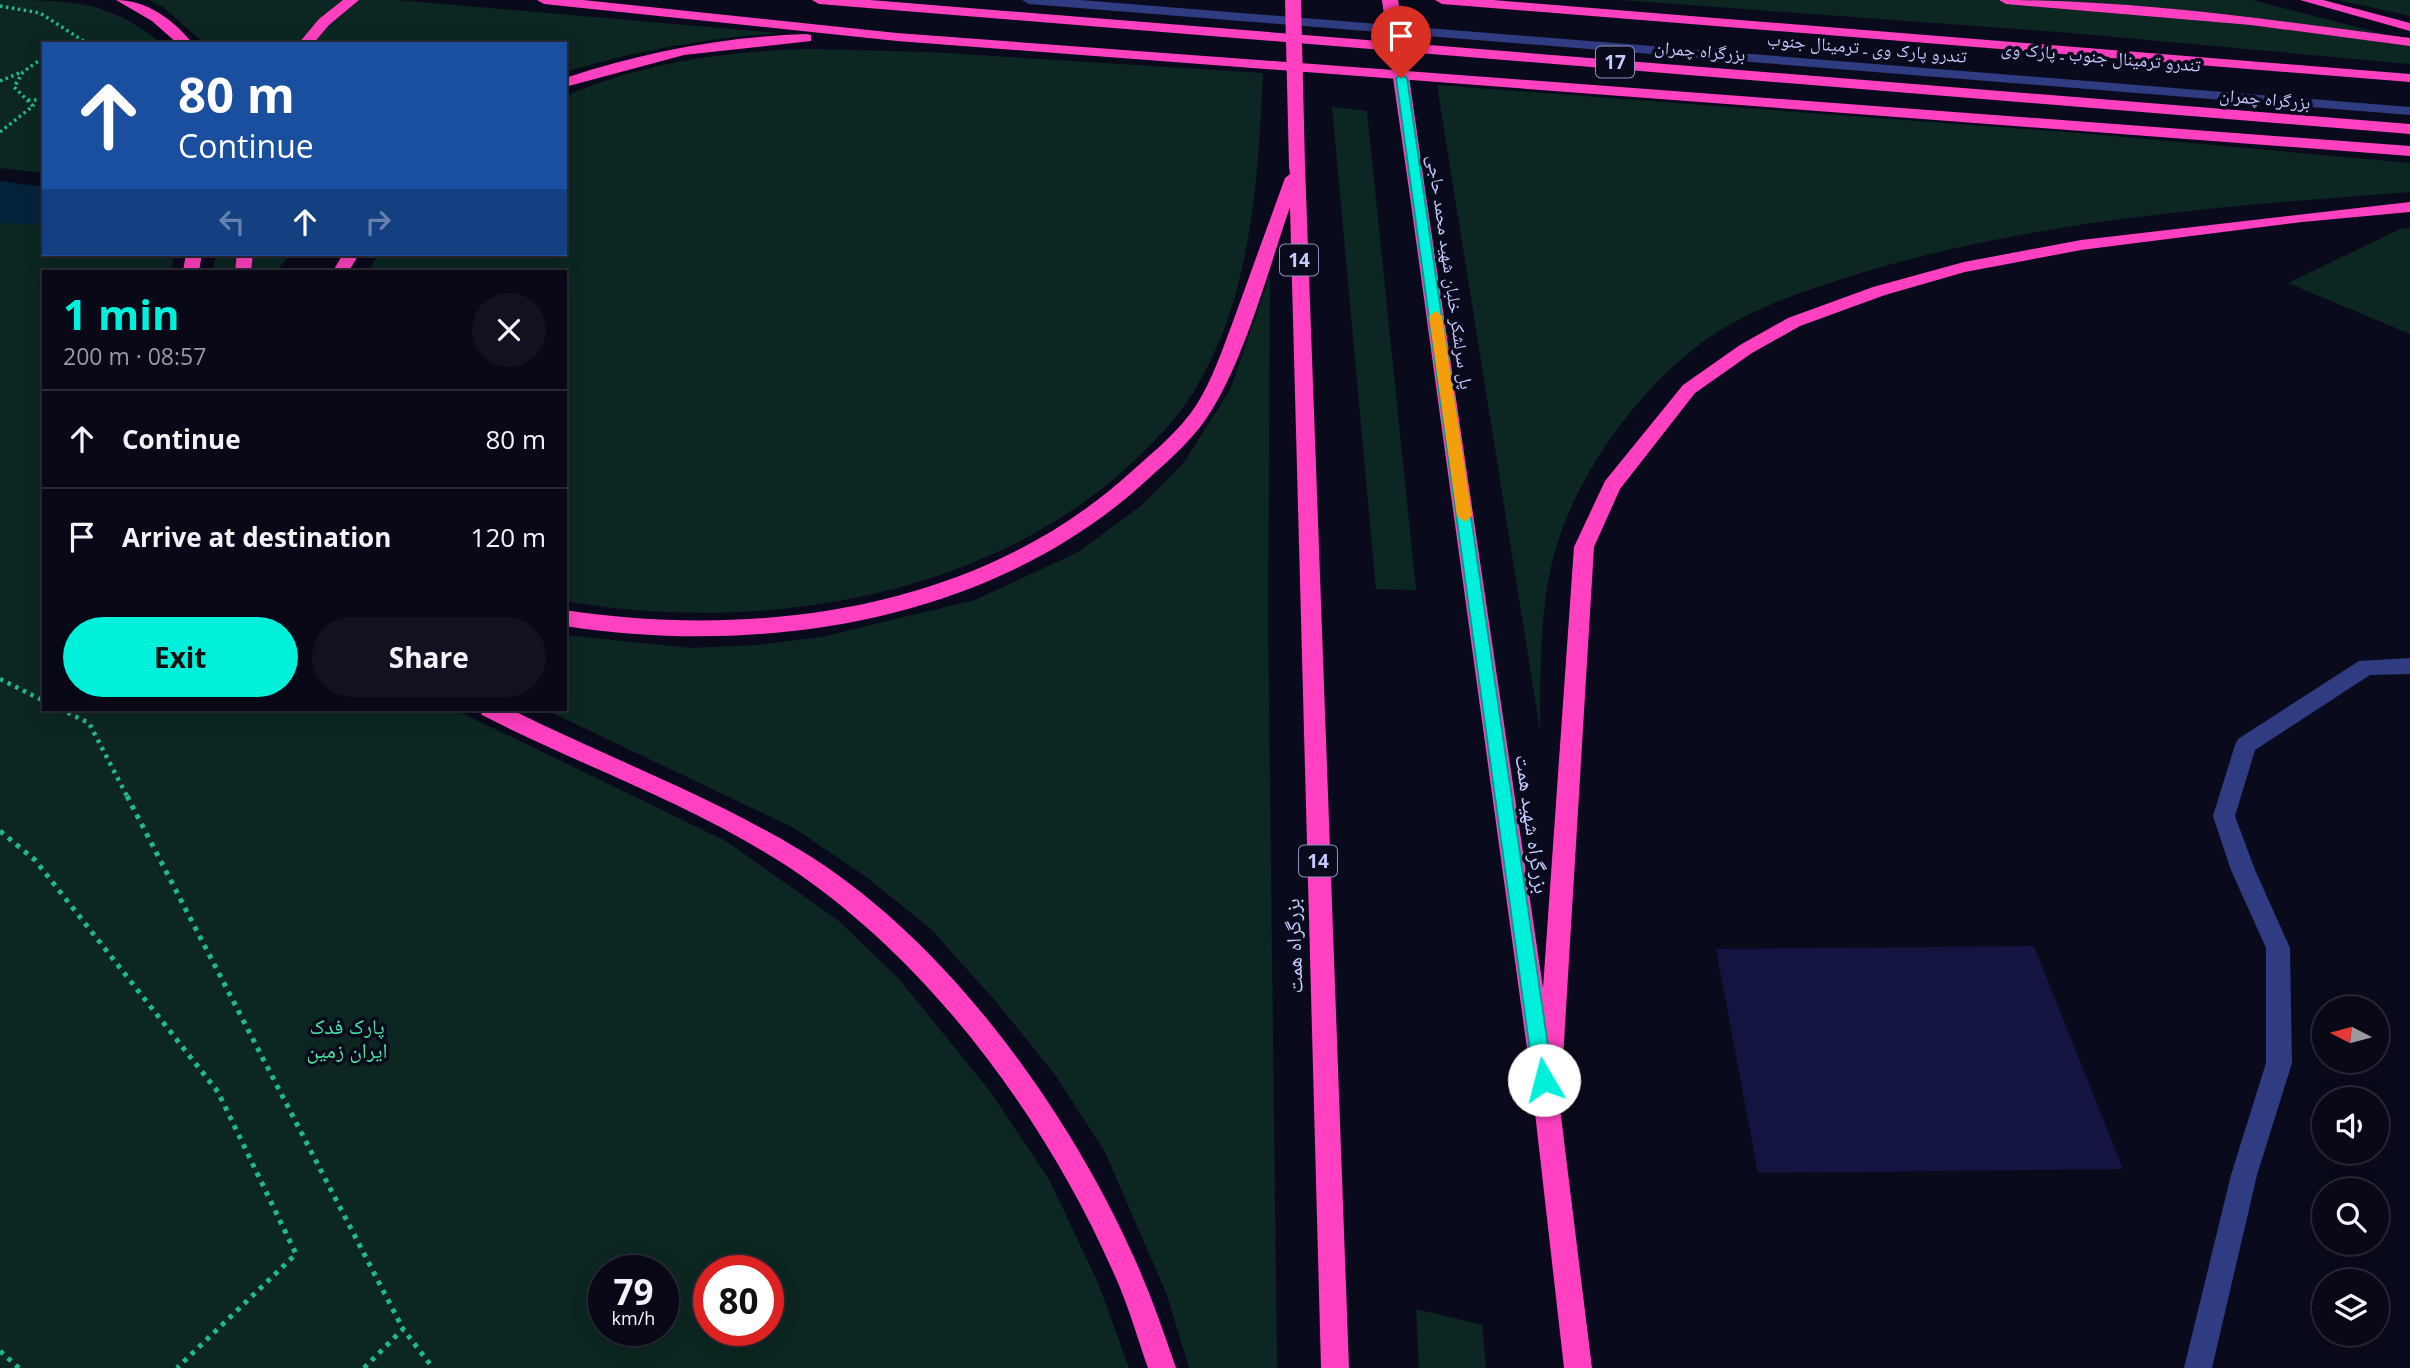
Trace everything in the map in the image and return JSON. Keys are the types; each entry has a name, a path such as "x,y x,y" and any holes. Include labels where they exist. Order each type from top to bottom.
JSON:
{"highway":[{"path":"123,0 149,13 175,31 184,42"},
{"path":"307,42 324,22 352,0"},
{"path":"544,0 897,37 2410,151"},
{"name":"بزرگراه چمران","path":"819,0 1539,56 2410,129"},
{"name":"14","path":"1293,0 1297,166"},
{"name":"پل سرلشکر خلبان شهید محمد حاجی","path":"1390,0 1469,549"},
{"name":"بزرگراه چمران","path":"1442,0 2410,78"},
{"path":"2006,0 2251,21 2410,42"},
{"path":"2307,0 2410,27"},
{"path":"567,82 642,59 730,42 897,37"},
{"path":"567,618 641,628 738,628 816,619 878,606 982,576 1076,527 1122,493 1203,410 1230,350 1297,166"},
{"name":"بزرگراه همت","path":"1297,166 1335,1368"},
{"path":"1578,1368 1548,1107 1584,547 1612,486 1689,389 1746,349 1794,323 1879,291 1964,267 2081,245 2302,217 2410,207"},
{"name":"بزرگراه شهید همت","path":"1469,549 1548,1107"},
{"path":"495,711 732,821 846,892 937,978 1014,1073 1070,1163 1122,1261 1162,1368"}],"lane":[{"name":"تندرو پارک وی ـ ترمینال جنوب","path":"1029,0 2410,111"},
{"name":"تندرو ترمینال جنوب ـ پارک وی","path":"1160,0 2410,101"},
{"path":"2198,1368 2244,1175 2279,1063 2278,948 2243,870 2224,816 2246,745 2366,667 2410,666"}],"path":[{"path":"0,6 40,13 85,42"},
{"path":"0,81 23,72 42,58"},
{"path":"0,132 33,106 14,87 23,72"},
{"path":"27,100 42,100"},
{"path":"0,679 42,700"},
{"path":"64,711 89,723 403,1329 433,1368"},
{"path":"0,831 35,860 218,1092 296,1254 177,1368"},
{"path":"365,1368 403,1329"},
{"path":"0,1351 19,1368"}],"green space":[{"path":"0,0 68,2 106,11 143,29 159,42 42,42 42,173 0,168"},
{"path":"149,0 397,0 779,33 671,46 567,71 567,42 203,42 163,7"},
{"path":"1621,0 2252,0 2410,41 2410,64 2071,33"},
{"path":"2338,0 2410,0 2410,16"},
{"path":"778,50 929,52 1263,73 1249,234 1230,313 1197,386 1161,434 1136,459 1078,506 1013,545 942,574 868,595 792,608 715,613 639,610 567,601 567,270 370,269 377,256 567,256 567,95 655,67 716,56"},
{"path":"1437,85 2092,134 2410,163 2410,192 2204,209 1999,239 1931,254 1825,284 1767,306 1730,324 1689,352 1645,395 1605,446 1575,500 1555,552 1545,602 1540,730"},
{"path":"1332,107 1367,111 1416,590 1376,589"},
{"name":"پارک فدک ایران زمین","path":"0,218 42,223 42,256 174,256 171,270 42,270 42,711 458,711 726,841 839,921 899,979 989,1090 1049,1179 1098,1283 1129,1368 0,1368"},
{"path":"2410,228 2410,334 2288,283 2400,229"},
{"path":"216,256 288,256 278,270 213,270"},
{"path":"1270,276 1268,622 1277,1368 1189,1368 1167,1295 1105,1152 1056,1076 998,1004 931,929 865,876 794,828 548,711 567,711 567,635 690,648 758,645 821,637 975,600 1078,552 1142,505 1182,465 1230,390"},
{"path":"1416,1309 1482,1325 1486,1368 1419,1368"}],"building":[{"path":"2034,946 2123,1169 1758,1173 1716,949"}],"waterway":[{"path":"0,202 36,206"}],"slow traffic":[{"path":"1436,316 1465,516"}],"route":[{"path":"1401,78 1544,1080"}]}
